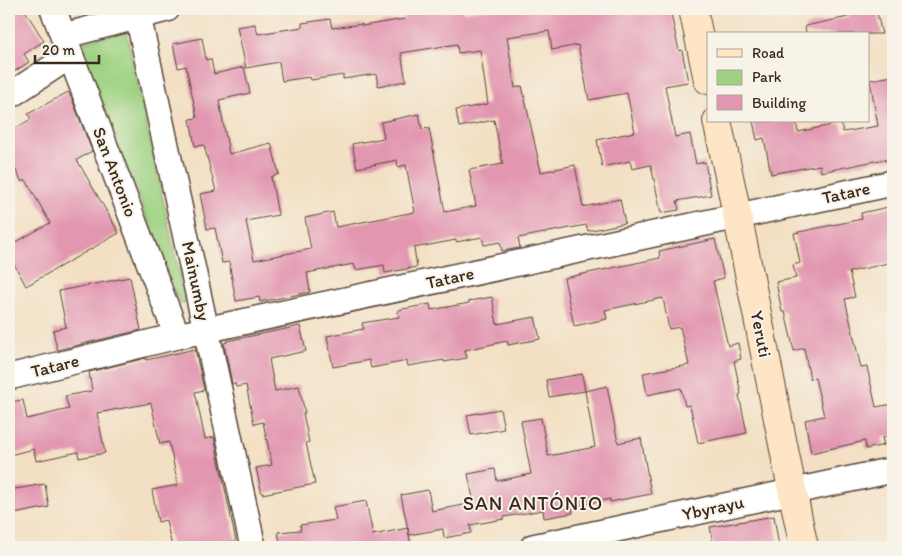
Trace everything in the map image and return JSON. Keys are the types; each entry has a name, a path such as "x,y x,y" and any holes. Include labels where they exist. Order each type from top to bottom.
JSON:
{"street":[{"name":"San Antonio","path":"53,9 177,336"},
{"path":"9,96 67,46 138,16 168,9"},
{"path":"692,9 707,76"},
{"name":"Mainumby","path":"138,16 253,547"},
{"name":"Yeruti","path":"718,122 804,547"},
{"name":"Tatare","path":"9,377 177,336 893,183"},
{"name":"Ybyrayu","path":"533,547 893,470"}],"green space":[{"path":"126,31 185,300 185,303 182,304 179,302 80,45 82,42"}],"building":[{"path":"18,9 24,9 44,41 24,54 29,62 9,75 9,14"},
{"path":"403,9 463,9 463,12 486,9 670,9 679,51 682,50 688,82 665,86 675,137 690,134 696,164 705,162 711,195 677,201 679,210 661,213 651,165 632,169 630,161 602,167 597,140 635,132 627,93 589,100 578,45 552,50 549,31 507,37 515,88 522,86 541,172 575,165 583,207 620,199 625,223 588,231 586,225 518,238 520,248 502,251 500,242 484,245 482,237 414,248 417,267 385,273 384,265 356,270 354,264 307,273 310,292 260,302 259,297 236,301 229,262 222,263 215,228 207,229 200,194 216,191 204,145 195,146 190,119 197,118 186,66 178,68 173,44 202,38 206,60 211,59 214,74 244,67 250,93 219,100 229,154 271,143 279,174 271,177 278,215 246,221 254,260 311,249 305,218 333,212 336,227 415,212 406,165 398,167 397,160 357,168 352,144 384,138 381,122 419,114 422,129 429,128 445,212 476,206 469,170 503,164 494,120 459,127 456,110 488,104 480,50 458,53 457,44 401,53 406,81 378,86 376,74 343,79 343,75 311,80 310,77 282,81 279,62 246,68 237,27 255,24 258,34 302,27 302,23 330,19 332,28 362,24 362,26 405,19"},
{"path":"846,9 876,9 882,34 870,34 870,32 806,32 805,26 848,17"},
{"path":"893,76 893,160 885,161 885,159 821,172 820,165 771,174 764,138 757,140 753,122 796,122 798,132 841,123 843,132 878,126 870,80"},
{"path":"68,92 92,151 77,160 119,233 26,286 9,255 9,246 50,223 26,180 22,182 9,158 9,132 31,119 28,114"},
{"path":"893,206 893,262 849,272 855,297 845,299 861,368 867,367 876,407 893,404 893,435 882,438 884,445 866,449 865,441 811,453 805,420 824,416 815,378 810,379 804,348 794,351 785,312 782,312 776,282 796,278 793,265 800,263 794,233 862,219 861,213"},
{"path":"715,239 724,278 713,281 728,346 738,343 741,359 734,361 747,433 698,443 690,405 685,406 681,388 647,395 643,373 689,365 680,327 669,329 663,298 605,310 607,319 574,326 564,278 660,258 659,251"},
{"path":"130,277 141,330 57,350 53,330 66,327 59,291"},
{"path":"492,297 497,324 535,317 540,339 508,345 507,341 465,350 467,358 444,362 444,360 408,366 407,361 371,368 369,360 333,367 327,336 364,329 362,323 399,317 398,310 430,304 431,310"},
{"path":"300,326 306,351 269,359 275,391 299,386 309,442 306,443 315,484 262,494 256,468 272,465 263,422 254,424 246,385 236,387 235,383 232,384 224,343"},
{"path":"195,349 204,390 195,392 205,439 214,437 236,541 206,547 172,547 166,520 158,522 152,490 178,485 169,442 160,444 151,403 97,413 105,453 79,458 78,452 36,461 34,449 9,455 9,402 23,400 27,419 69,409 65,396 92,391 89,372 146,358 146,360"},
{"path":"582,374 585,391 549,397 546,380"},
{"path":"607,386 618,443 641,438 651,494 610,502 610,499 572,507 573,513 544,518 543,510 504,517 504,519 470,525 471,533 444,538 443,529 409,535 401,495 428,490 432,511 474,503 468,474 495,469 497,481 531,474 521,421 541,418 548,456 595,447 585,391"},
{"path":"500,409 504,429 471,435 467,415"},
{"path":"45,484 49,507 9,515 9,490"},
{"path":"366,501 373,535 408,528 411,547 281,547 278,532 301,530 300,525 336,520 333,507"},
{"path":"774,516 779,547 714,547 710,527"}],"district":[{"name":"SAN ANTÓNIO","path":"533,503"}]}
